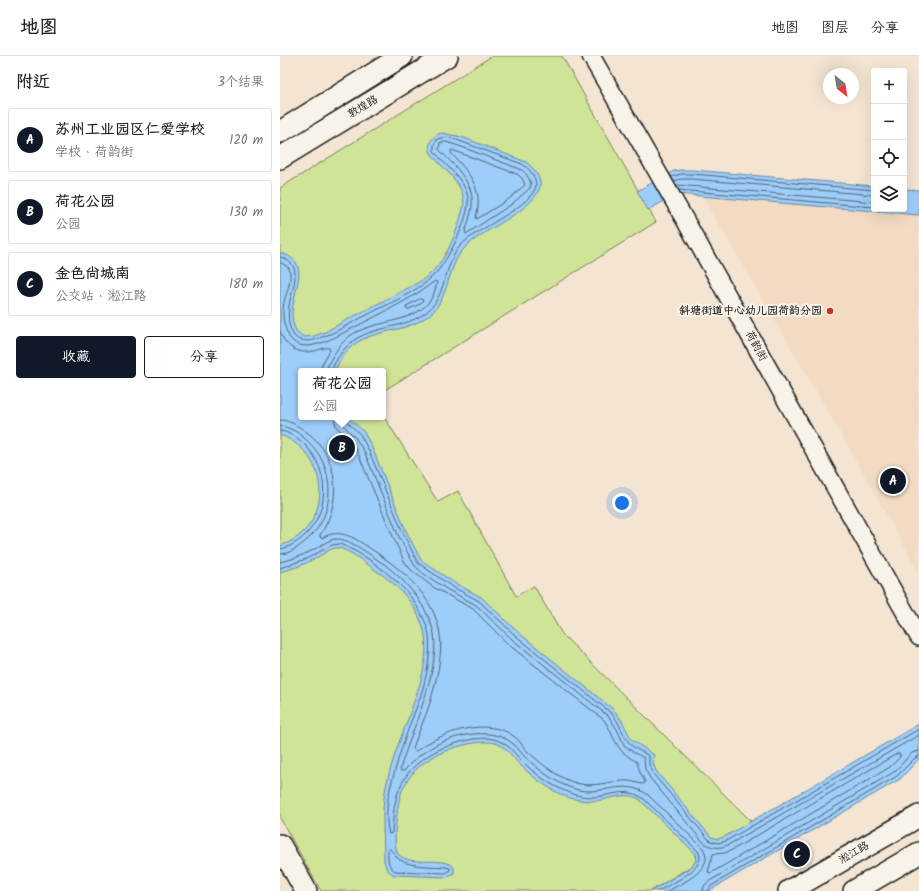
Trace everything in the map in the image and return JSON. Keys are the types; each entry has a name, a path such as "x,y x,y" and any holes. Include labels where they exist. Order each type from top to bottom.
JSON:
{"main road":[{"name":"敦煌路","path":"280,132 402,56"},
{"name":"敦煌路","path":"280,158 447,56"},
{"name":"淞江路","path":"789,891 919,816"},
{"path":"280,845 306,891"},
{"path":"854,891 919,853"}],"street":[{"name":"荷韵街","path":"591,56 685,220 919,637"}],"shaded area":[{"name":"斜塘街道中心幼儿园荷韵分园","path":"702,196 919,215 919,572 815,389"}],"green space":[{"path":"492,56 562,56 656,222 386,389 386,368 298,368 298,420 386,420 438,502 458,491 516,596 534,586 562,634 752,822 696,854 696,860 693,865 651,891 321,891 280,818 280,188"}],"water":[{"path":"442,133 462,137 526,162 540,180 540,187 535,196 527,205 480,236 461,252 456,260 440,303 428,316 402,328 376,334 364,339 353,346 343,356 337,368 298,368 298,420 351,420 363,431 371,445 407,533 421,560 453,582 481,597 519,633 614,710 622,721 631,739 654,755 653,763 656,771 711,837 718,839 724,837 919,724 919,759 900,779 709,891 651,891 690,868 695,862 696,854 639,799 628,796 594,801 570,798 537,780 502,746 489,742 462,745 439,754 429,760 411,775 404,785 400,797 396,818 395,835 395,843 398,854 411,860 434,861 448,864 454,867 454,873 446,877 394,875 387,870 384,861 383,826 385,791 389,772 415,699 424,668 426,647 423,626 419,616 407,598 392,582 356,556 340,548 328,551 306,563 280,572 280,546 298,537 310,524 317,508 320,491 317,474 310,458 297,444 280,435 280,253 289,256 295,261 298,267 298,282 292,315 297,332 304,337 314,336 325,332 425,278 438,266 447,251 458,226 464,202 458,185 431,153 429,146 431,140"},
{"path":"693,170 871,186 871,211 677,194 648,210 637,191 674,171"},
{"path":"907,189 919,190 919,215 884,212 907,212"}],"place":[{"name":"斜塘街道中心幼儿园荷韵分园","path":"830,311"},
{"name":"荷花公园","path":"342,448"},
{"name":"苏州工业园区仁爱学校","path":"893,481"},
{"name":"金色尚城南","path":"797,854"}]}
